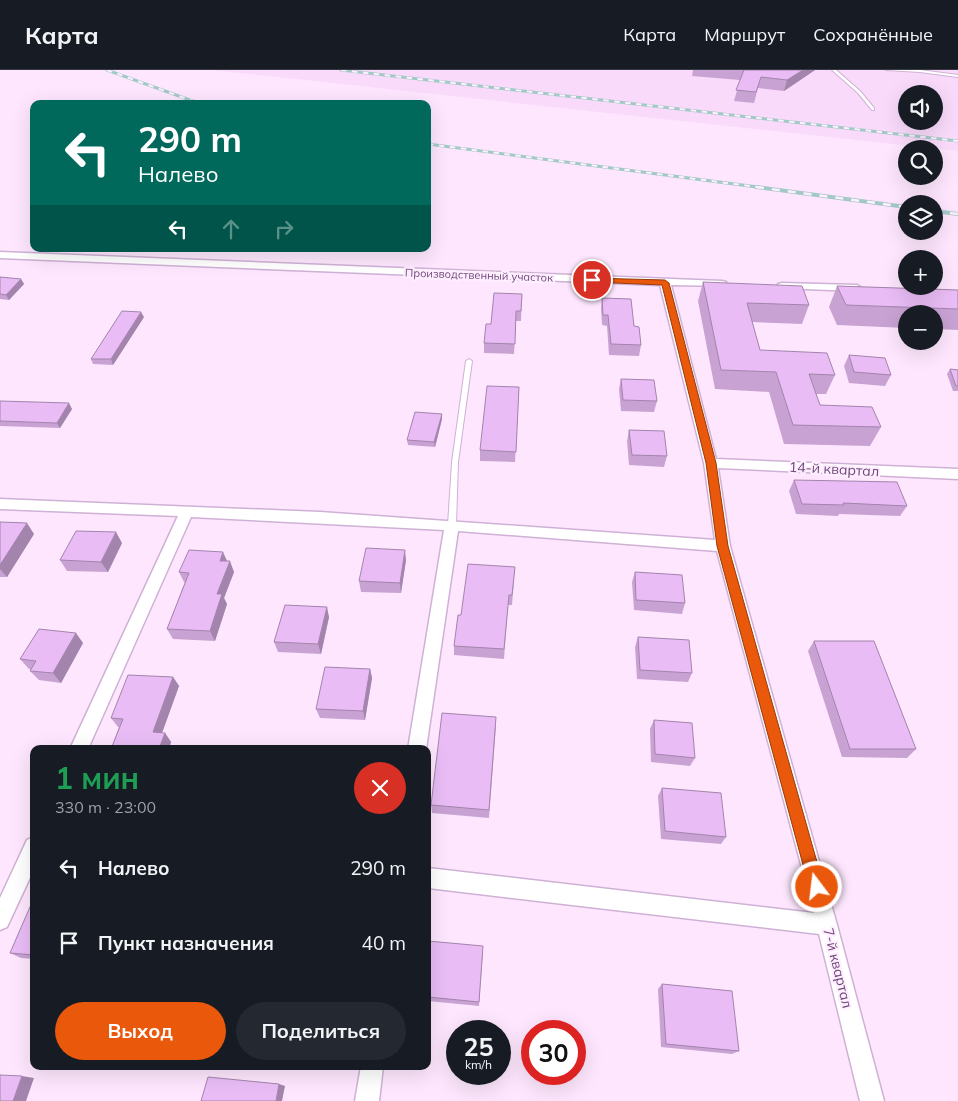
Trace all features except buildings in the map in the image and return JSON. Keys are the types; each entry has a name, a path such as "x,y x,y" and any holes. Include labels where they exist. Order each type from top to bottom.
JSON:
{"street":[{"name":"Производственный участок","path":"0,255 734,285"},
{"name":"7-й квартал","path":"665,283 711,463 723,546 827,925 872,1101"},
{"path":"772,286 870,288"},
{"name":"14-й квартал","path":"711,463 958,474"},
{"path":"0,504 320,517 723,546"},
{"path":"81,745 186,513"},
{"path":"419,745 452,525"},
{"path":"0,920 30,856"},
{"path":"431,878 827,925"},
{"path":"367,1101 371,1070"}],"lane":[{"path":"834,70 859,92 873,108"},
{"path":"888,70 926,70"},
{"path":"920,70 958,76"},
{"path":"452,525 455,462 469,362"}],"shaded area":[{"path":"212,70 958,70 958,151 943,149 943,140 898,140 898,144"}],"railway":[{"path":"107,70 190,100"},
{"path":"341,70 958,141"},
{"path":"431,144 765,188"},
{"path":"756,187 898,206"},
{"path":"943,212 958,214"}],"route":[{"path":"592,280 665,283 711,463 723,546 817,887"}]}
